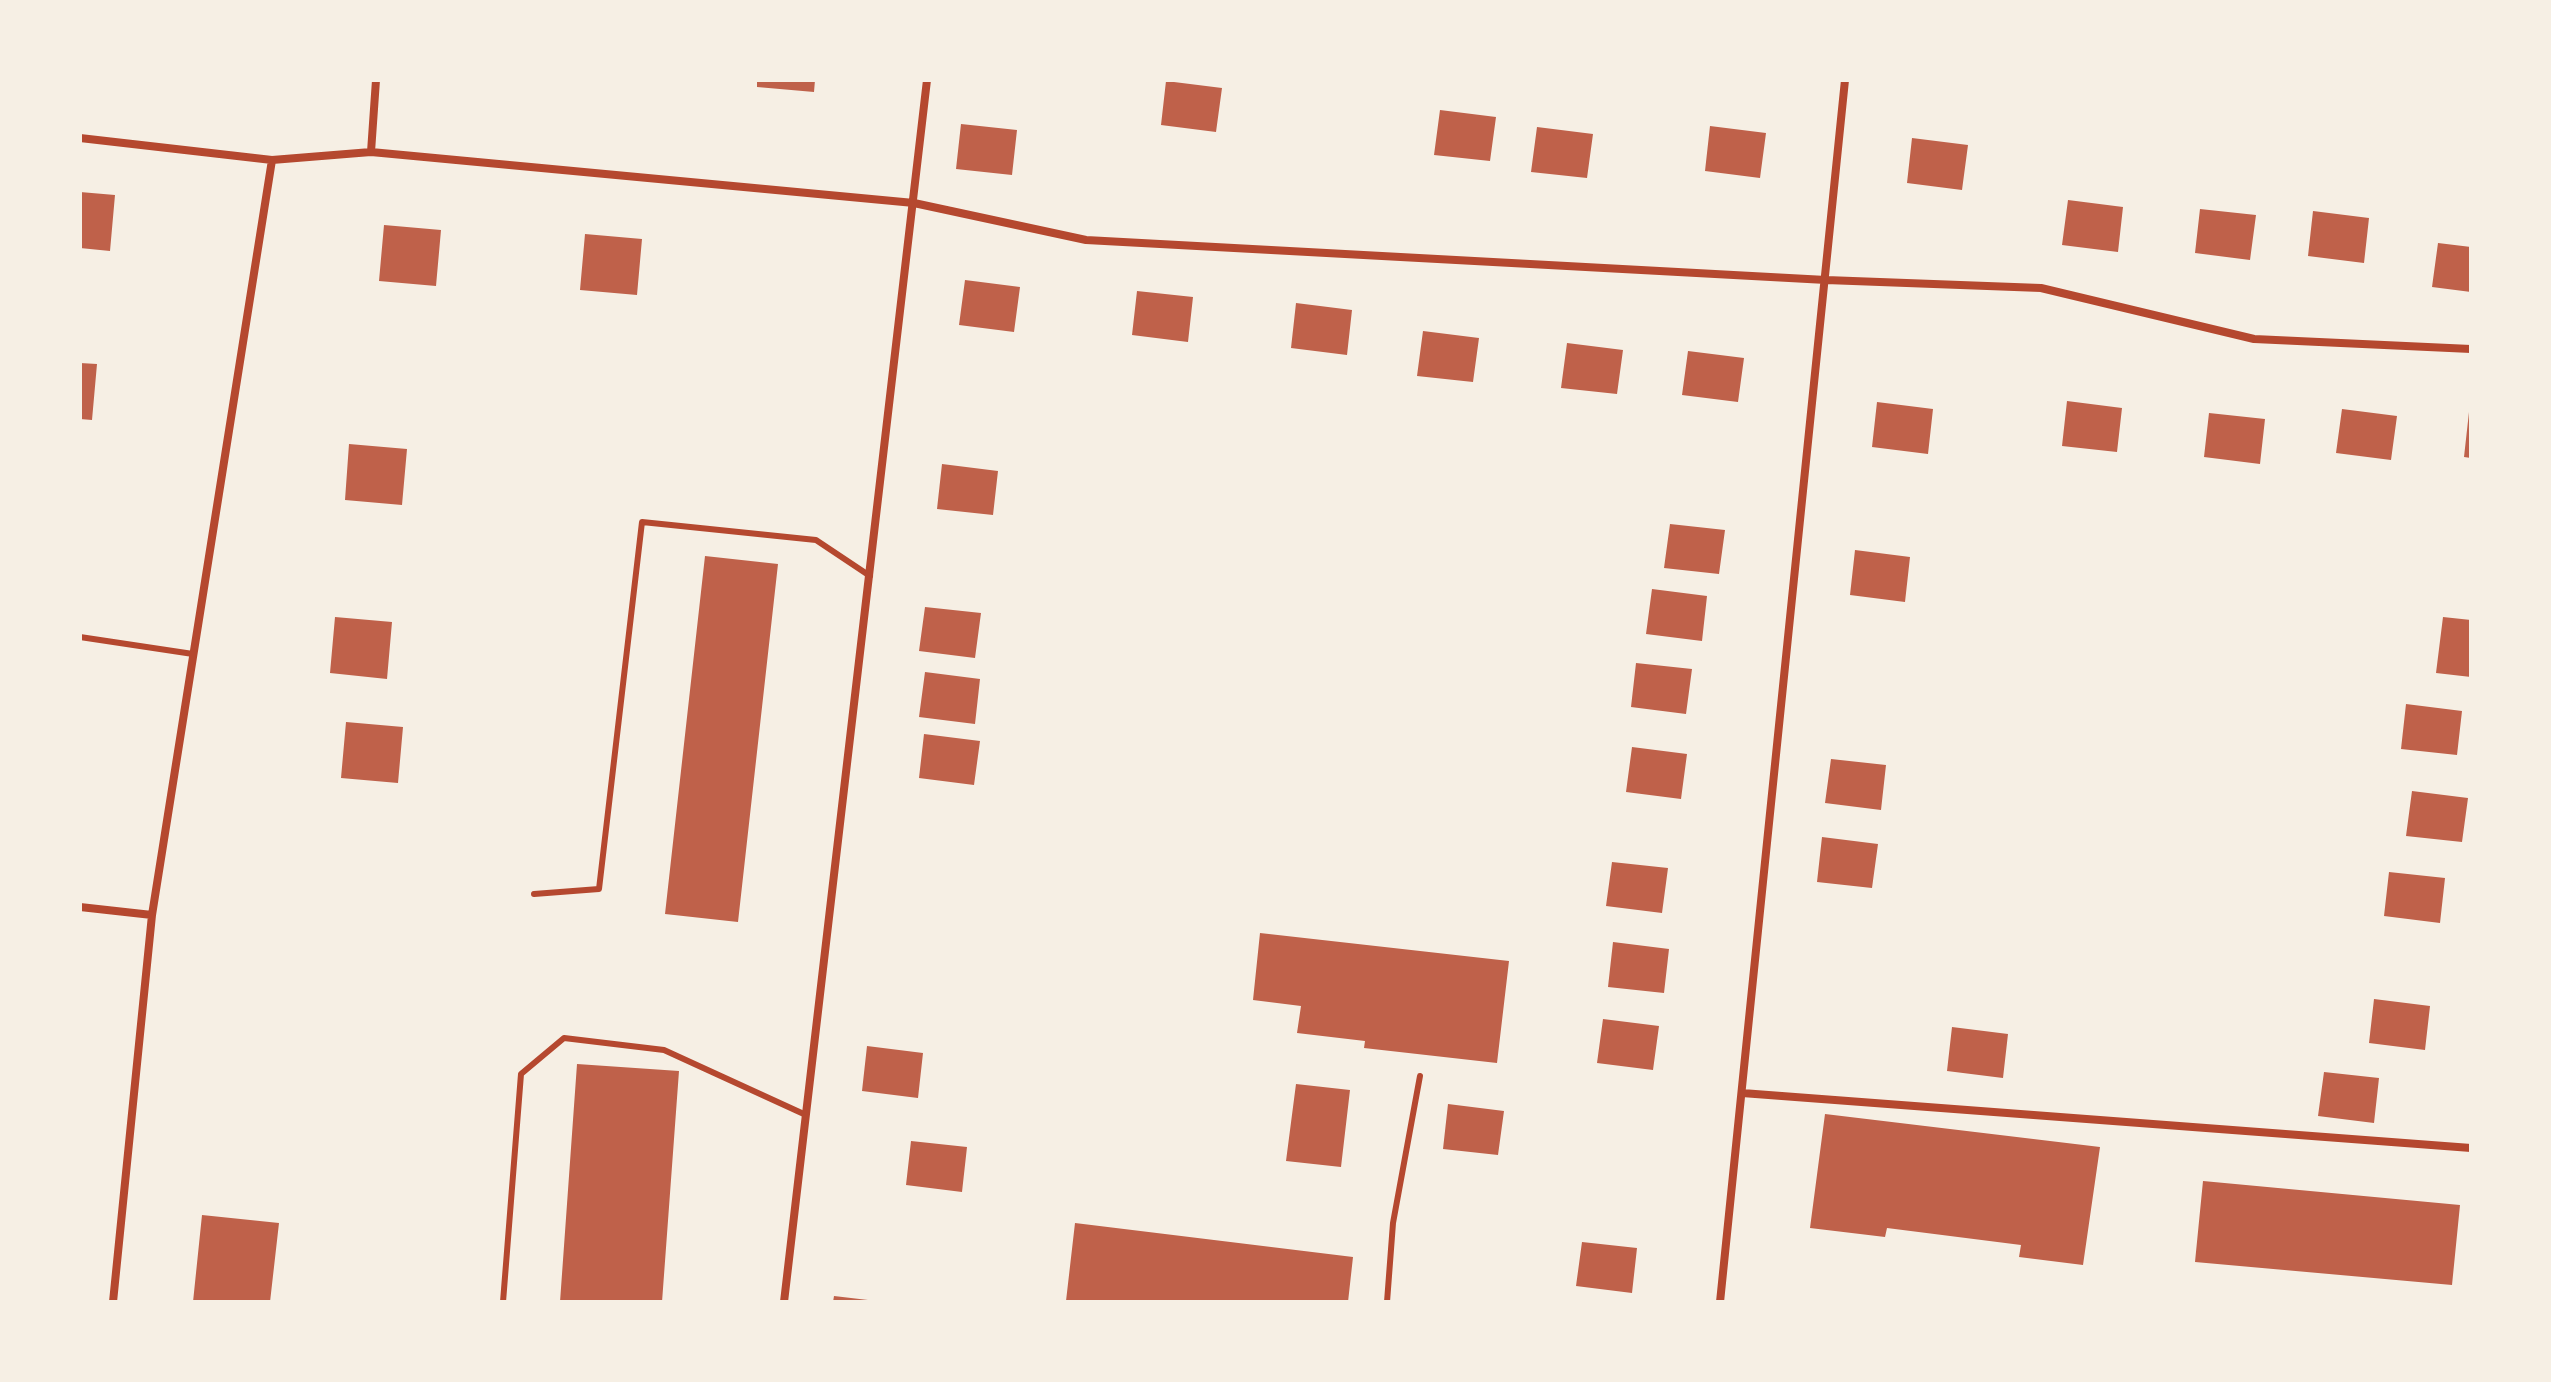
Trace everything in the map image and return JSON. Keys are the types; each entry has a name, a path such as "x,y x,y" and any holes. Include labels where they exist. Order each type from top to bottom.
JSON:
{"street":[{"path":"371,152 376,80"},
{"path":"784,1302 927,80"},
{"path":"1720,1302 1845,80"},
{"path":"80,138 272,160 371,152 914,203 1086,240 1826,280 2041,288 2254,339 2471,349"},
{"path":"113,1302 152,915 272,160"},
{"path":"80,907 152,915"},
{"path":"1742,1093 2471,1148"}],"lane":[{"path":"534,894 599,889 642,522 816,540 870,576"},
{"path":"80,637 193,654"},
{"path":"503,1302 521,1074 564,1038 664,1050 806,1115"},
{"path":"1387,1302 1393,1223 1420,1076"}],"building":[{"path":"757,80 815,80 814,92 757,87"},
{"path":"1166,81 1222,88 1216,132 1161,125"},
{"path":"1440,110 1496,117 1490,161 1434,155"},
{"path":"961,124 1017,130 1012,175 956,169"},
{"path":"1710,126 1766,133 1760,178 1705,171"},
{"path":"1537,127 1593,134 1587,178 1531,172"},
{"path":"1912,138 1968,145 1962,190 1907,183"},
{"path":"80,192 115,195 110,251 80,248"},
{"path":"2068,200 2123,207 2118,252 2062,245"},
{"path":"2200,209 2256,215 2250,260 2195,253"},
{"path":"2313,211 2369,218 2364,263 2308,256"},
{"path":"384,225 441,230 436,286 379,281"},
{"path":"585,234 642,239 637,295 580,290"},
{"path":"2438,243 2471,247 2471,292 2432,287"},
{"path":"965,280 1020,287 1014,332 959,325"},
{"path":"1137,291 1193,297 1188,342 1132,335"},
{"path":"1296,303 1352,310 1347,355 1291,348"},
{"path":"1423,331 1479,338 1473,382 1417,376"},
{"path":"1567,343 1623,350 1617,394 1561,388"},
{"path":"1688,351 1744,358 1738,402 1682,395"},
{"path":"80,363 97,364 92,420 80,419"},
{"path":"2067,401 2122,408 2117,452 2062,446"},
{"path":"1877,402 1933,409 1928,454 1872,447"},
{"path":"2342,409 2397,416 2391,460 2336,453"},
{"path":"2471,412 2471,458 2464,457"},
{"path":"2209,413 2265,419 2260,464 2204,457"},
{"path":"349,444 407,449 402,505 345,500"},
{"path":"942,464 998,471 993,515 937,509"},
{"path":"1670,524 1725,530 1719,574 1664,568"},
{"path":"1855,550 1910,557 1905,602 1850,595"},
{"path":"705,556 778,564 738,922 665,914"},
{"path":"1652,589 1707,596 1702,641 1646,634"},
{"path":"925,607 981,613 975,658 919,651"},
{"path":"335,617 392,622 387,679 330,673"},
{"path":"2443,617 2471,620 2471,677 2436,673"},
{"path":"1636,663 1692,669 1686,714 1631,707"},
{"path":"925,672 980,679 975,724 919,717"},
{"path":"2406,704 2462,711 2457,755 2401,749"},
{"path":"346,722 403,727 398,783 341,778"},
{"path":"924,734 980,741 974,785 919,778"},
{"path":"1632,747 1687,754 1681,799 1626,792"},
{"path":"1831,759 1886,765 1881,810 1825,803"},
{"path":"2412,791 2468,798 2462,842 2406,836"},
{"path":"1822,837 1878,844 1872,888 1817,882"},
{"path":"1612,862 1668,868 1662,913 1606,906"},
{"path":"2389,872 2445,878 2440,923 2384,916"},
{"path":"1260,933 1509,961 1497,1063 1364,1048 1365,1041 1297,1033 1301,1006 1253,1000"},
{"path":"1613,942 1669,949 1664,993 1608,987"},
{"path":"2374,999 2430,1006 2425,1050 2369,1043"},
{"path":"1603,1019 1659,1026 1653,1070 1597,1063"},
{"path":"1952,1027 2008,1034 2003,1078 1947,1071"},
{"path":"867,1046 923,1053 918,1098 862,1091"},
{"path":"577,1064 679,1071 662,1302 560,1302"},
{"path":"2324,1072 2379,1078 2374,1123 2318,1116"},
{"path":"1296,1084 1350,1090 1341,1167 1286,1161"},
{"path":"1448,1104 1504,1111 1498,1155 1443,1149"},
{"path":"1825,1114 2100,1147 2083,1265 2019,1257 2021,1245 1887,1228 1885,1237 1810,1228"},
{"path":"911,1141 967,1147 962,1192 906,1185"},
{"path":"2203,1181 2460,1205 2452,1285 2195,1262"},
{"path":"202,1215 279,1223 270,1302 193,1302"},
{"path":"1075,1223 1353,1257 1348,1302 1066,1301"},
{"path":"1582,1242 1637,1248 1632,1293 1576,1286"},
{"path":"834,1296 868,1300 868,1302 833,1302"}]}
